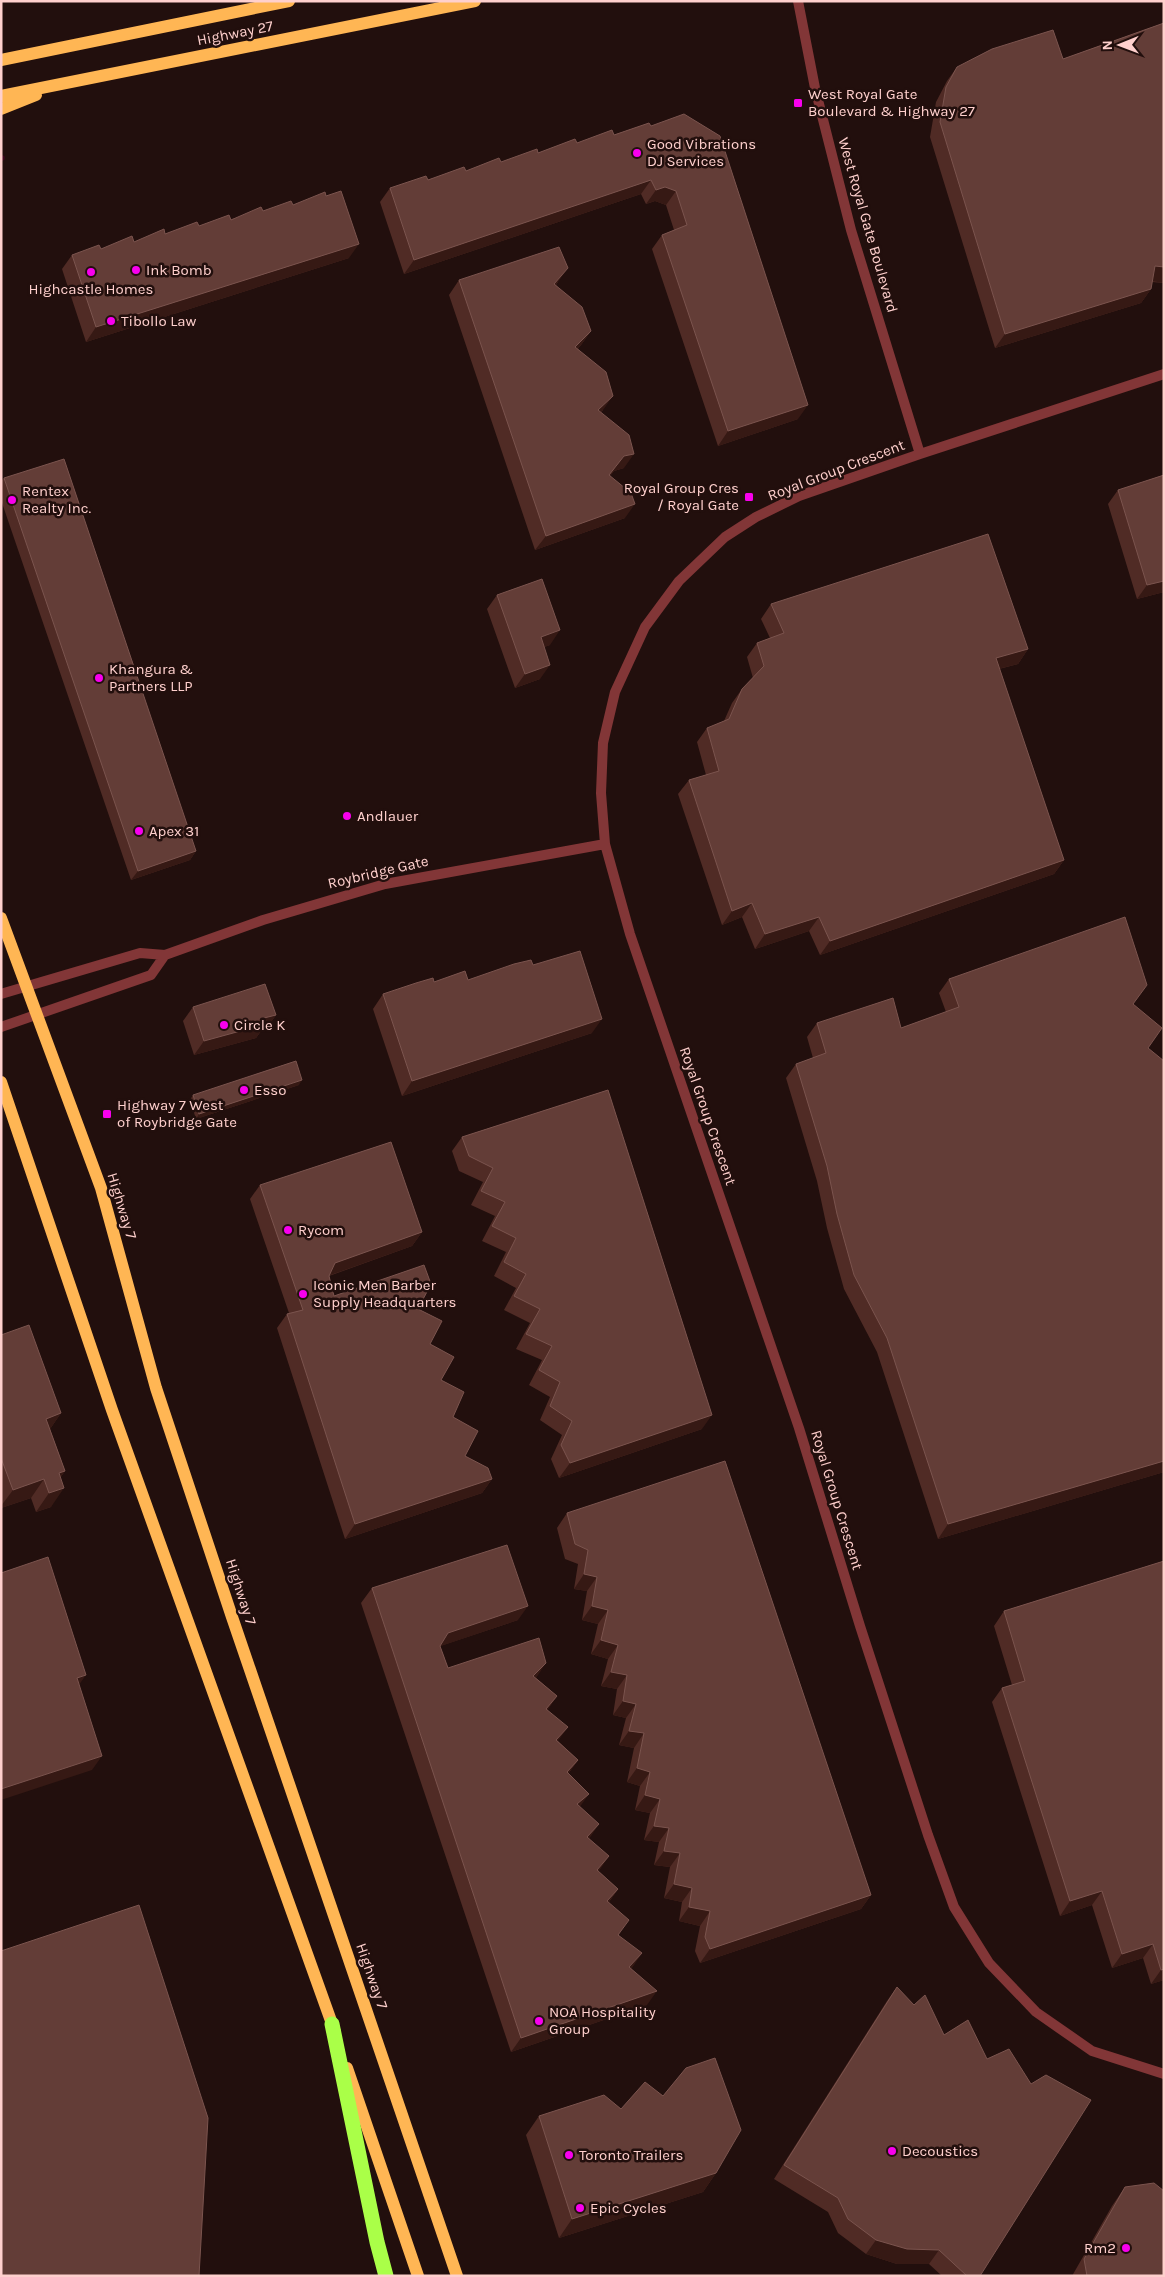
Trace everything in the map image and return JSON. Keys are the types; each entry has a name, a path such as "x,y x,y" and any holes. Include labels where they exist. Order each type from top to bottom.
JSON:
{"highway":[{"path":"332,2024 376,2242 386,2276"}],"main road":[{"name":"Highway 27","path":"1,60 289,1"},
{"name":"Highway 27","path":"1,96 475,1"},
{"path":"1,51 56,48"},
{"path":"1,109 66,84"},
{"name":"Highway 7","path":"1,918 101,1188 156,1388 232,1618 457,2276"},
{"path":"1,1082 112,1410 332,2024 418,2276"}],"street":[{"name":"West Royal Gate Boulevard","path":"798,1 816,88 851,230 920,454"},
{"name":"Royal Group Crescent","path":"1164,374 799,496 756,517 726,537 679,581 645,627 615,692 603,744 601,793 605,844 630,934 799,1428 860,1626 928,1835 954,1906 989,1963 1036,2012 1092,2051 1164,2074"},
{"name":"Roybridge Gate","path":"1,994 26,985 140,953 165,955 289,912 385,884 605,844"},
{"path":"1,1027 151,975 165,955"}],"building":[{"path":"1164,23 1164,267 1155,266 1151,289 1005,334 940,122 946,87 957,67 992,49 1053,30 1063,59"},
{"path":"684,114 720,136 808,405 728,431 662,235 687,225 676,191 665,187 656,190 651,180 414,260 390,188 426,176 428,180 464,167 466,171 499,158 501,162 537,149 538,153 575,139 577,143 612,130 614,135 649,123 651,126"},
{"path":"341,191 359,244 96,327 72,255 99,245 101,249 132,236 134,242 164,229 165,234 197,222 199,226 229,215 231,220 261,207 263,211 291,201 293,205 325,192 326,196"},
{"path":"559,247 568,268 554,284 582,307 591,331 575,347 606,372 613,396 598,410 629,435 634,454 624,456 609,475 631,493 635,504 546,536 459,280"},
{"path":"64,459 196,851 138,871 4,478"},
{"path":"1164,475 1164,581 1147,585 1118,490"},
{"path":"988,534 1028,649 996,658 1064,860 830,941 819,917 765,934 752,903 732,911 689,780 719,771 707,728 729,719 742,689 764,666 757,643 784,633 771,604"},
{"path":"542,579 560,630 541,637 550,665 525,674 497,595"},
{"path":"1125,917 1147,985 1133,1004 1162,1028 1148,1048 1164,1061 1164,1461 948,1524 887,1338 854,1275 837,1214 827,1166 796,1064 826,1053 817,1023 893,998 901,1028 959,1007 949,979"},
{"path":"580,951 602,1019 412,1081 383,994 433,978 434,982 465,971 468,980 514,964 531,960 533,965"},
{"path":"265,984 276,1015 264,1018 266,1024 204,1041 193,1007"},
{"path":"296,1061 302,1080 199,1114 193,1095"},
{"path":"608,1090 712,1415 570,1463 561,1445 572,1421 550,1406 560,1382 539,1370 552,1346 526,1334 540,1309 514,1296 526,1274 504,1262 516,1238 492,1226 505,1202 481,1191 493,1168 469,1156 462,1137"},
{"path":"391,1142 422,1232 335,1263 329,1276 334,1296 424,1265 431,1284 418,1309 442,1321 430,1344 454,1357 441,1380 464,1392 453,1417 478,1431 465,1456 488,1468 492,1479 355,1524 287,1314 303,1310 260,1185"},
{"path":"29,1325 61,1413 46,1419 65,1471 59,1473 64,1488 49,1493 44,1479 13,1490 1,1458 1,1335"},
{"path":"725,1461 871,1895 710,1949 705,1937 710,1911 689,1907 692,1888 674,1884 680,1853 664,1851 669,1828 654,1826 660,1799 645,1795 650,1772 637,1768 644,1733 629,1731 636,1704 623,1701 627,1675 611,1672 618,1645 601,1640 608,1610 592,1606 597,1577 584,1574 588,1550 575,1544 567,1513"},
{"path":"507,1545 528,1606 448,1633 440,1646 448,1668 539,1638 546,1663 533,1676 557,1696 546,1709 568,1727 556,1740 578,1760 567,1772 589,1794 577,1804 599,1824 587,1837 609,1856 597,1870 618,1889 607,1901 629,1920 618,1935 642,1953 629,1967 657,1991 521,2038 372,1588"},
{"path":"48,1557 86,1675 77,1678 102,1756 1,1789 1,1573"},
{"path":"1164,1561 1164,1969 1161,1970 1153,1944 1122,1954 1102,1891 1070,1901 1002,1688 1025,1681 1004,1611"},
{"path":"139,1905 208,2118 199,2276 1,2276 1,1951"},
{"path":"897,1987 914,2005 925,1995 944,2035 968,2020 987,2059 1009,2049 1031,2084 1046,2075 1091,2100 980,2276 967,2276 939,2250 907,2249 876,2240 848,2219 838,2198 784,2165"},
{"path":"715,2058 741,2130 716,2173 572,2219 539,2116 604,2095 621,2109 645,2082 663,2096 686,2068"},
{"name":"Rm2","path":"1154,2183 1164,2191 1164,2276 1087,2276 1084,2259 1125,2187"}],"place":[{"name":"West Royal Gate Boulevard & Highway 27","path":"798,103"},
{"name":"Good Vibrations DJ Services","path":"637,153"},
{"name":"Ink Bomb","path":"136,270"},
{"name":"Highcastle Homes","path":"91,272"},
{"name":"Tibollo Law","path":"111,321"},
{"name":"Royal Group Cres / Royal Gate","path":"749,497"},
{"name":"Rentex Realty Inc.","path":"12,500"},
{"name":"Khangura & Partners LLP","path":"99,678"},
{"name":"Andlauer","path":"347,816"},
{"name":"Apex 31","path":"139,831"},
{"name":"Circle K","path":"224,1025"},
{"name":"Esso","path":"244,1090"},
{"name":"Highway 7 West of Roybridge Gate","path":"107,1114"},
{"name":"Rycom","path":"288,1230"},
{"name":"Iconic Men Barber Supply Headquarters","path":"303,1294"},
{"name":"NOA Hospitality Group","path":"539,2021"},
{"name":"Decoustics","path":"892,2151"},
{"name":"Toronto Trailers","path":"569,2155"},
{"name":"Epic Cycles","path":"580,2208"},
{"name":"Rm2","path":"1126,2248"}]}
